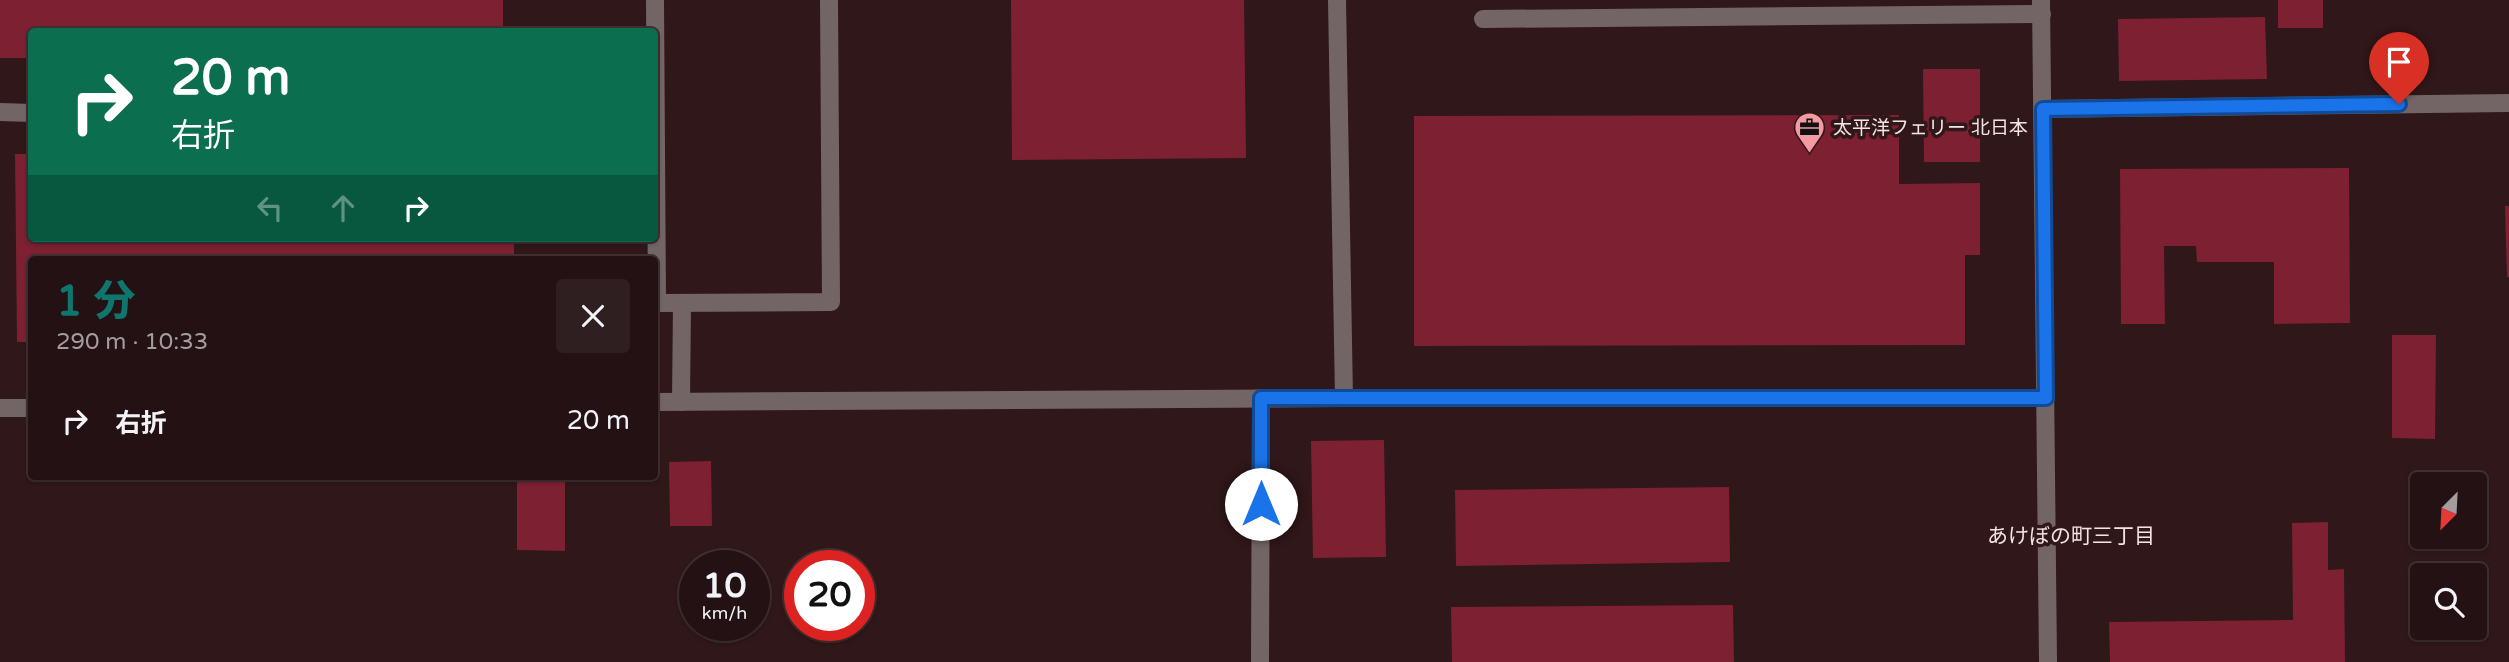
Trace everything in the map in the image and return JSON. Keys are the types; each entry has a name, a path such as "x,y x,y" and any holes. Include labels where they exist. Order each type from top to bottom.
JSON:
{"street":[{"path":"655,0 655,28"},
{"path":"658,303 831,302 829,0"},
{"path":"1338,0 1344,398"},
{"path":"1483,19 2041,7 2048,662"},
{"path":"2043,109 2509,103"},
{"path":"0,112 28,113"},
{"path":"681,402 682,303"},
{"path":"1260,662 1261,398"},
{"path":"658,402 1261,398 2046,398"},
{"path":"0,408 28,408"}],"building":[{"path":"0,0 503,0 503,28 28,28 28,58 0,58"},
{"path":"1011,0 1244,0 1246,158 1012,160"},
{"path":"2278,0 2323,0 2323,28 2278,28"},
{"path":"2265,17 2267,79 2119,81 2118,19"},
{"path":"1923,69 1980,69 1980,162 1924,162"},
{"path":"1899,115 1899,184 1980,183 1980,255 1965,255 1965,345 1414,346 1414,116"},
{"path":"15,154 28,154 28,242 514,242 514,256 28,256 28,342 17,342"},
{"path":"2349,168 2350,323 2274,324 2274,262 2197,262 2196,246 2164,246 2165,324 2121,324 2120,169"},
{"path":"2505,206 2509,206 2509,277 2507,277"},
{"path":"2392,335 2436,335 2435,439 2392,438"},
{"path":"1384,440 1386,557 1313,558 1311,441"},
{"path":"711,461 712,526 670,526 669,462"},
{"path":"517,480 565,480 565,551 517,550"},
{"path":"1729,487 1730,562 1456,566 1455,490"},
{"path":"2328,522 2328,570 2344,569 2345,662 2110,662 2109,622 2293,620 2292,523"},
{"path":"1733,605 1734,662 1452,662 1451,607"}],"place":[{"name":"太平洋フェリー 北日本","path":"1810,154"}],"district":[{"name":"あけぼの町三丁目","path":"2071,536"}],"route":[{"path":"1261,504 1261,398 2046,398 2043,109 2399,104"}]}
